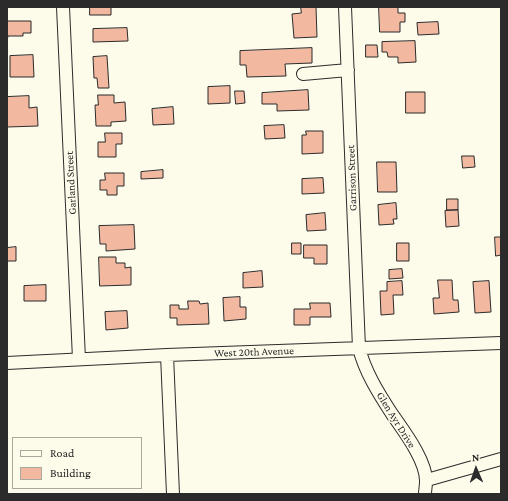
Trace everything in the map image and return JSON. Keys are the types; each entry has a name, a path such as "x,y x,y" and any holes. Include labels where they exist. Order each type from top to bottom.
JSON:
{"street":[{"name":"Garland Street","path":"63,7 79,360"},
{"name":"Garrison Street","path":"346,7 359,348"},
{"path":"303,74 348,70"},
{"name":"West 20th Avenue","path":"7,363 168,355 501,343"},
{"name":"Glen Ayr Drive","path":"359,348 362,361 377,390 416,450 426,480 424,494"},
{"path":"168,355 173,494"},
{"path":"426,480 501,459"}],"building":[{"path":"90,7 111,7 111,15 90,15"},
{"path":"301,7 316,7 317,37 294,38 292,14 301,13"},
{"path":"379,7 398,7 398,13 405,13 405,22 400,22 400,32 380,32"},
{"path":"7,21 31,21 31,33 23,33 23,36 8,36 7,41"},
{"path":"438,22 439,34 418,35 417,23"},
{"path":"127,28 128,41 93,42 93,29"},
{"path":"415,41 416,62 398,63 398,57 388,57 387,52 382,52 382,42"},
{"path":"366,45 377,45 378,57 366,57"},
{"path":"312,48 312,63 285,64 286,76 247,77 246,65 240,65 240,51"},
{"path":"33,55 34,77 10,77 10,56"},
{"path":"107,56 109,88 98,88 97,78 94,78 93,57"},
{"path":"230,86 230,103 208,104 208,87"},
{"path":"308,90 309,110 277,111 277,104 262,104 262,93"},
{"path":"235,91 244,91 245,103 236,104"},
{"path":"406,92 425,92 425,113 406,113"},
{"path":"98,95 114,95 114,103 125,102 126,121 111,122 111,126 96,126 95,105 98,105"},
{"path":"29,96 29,108 37,107 38,126 7,127 7,97"},
{"path":"173,107 174,124 153,125 152,109"},
{"path":"284,125 285,138 265,139 264,126"},
{"path":"306,131 323,131 323,153 302,154 302,135 306,135"},
{"path":"105,133 122,133 122,144 116,144 116,157 98,157 98,142 105,142"},
{"path":"462,156 474,156 475,167 463,168"},
{"path":"377,162 396,162 397,192 378,192"},
{"path":"163,170 163,178 141,179 141,172"},
{"path":"105,173 124,173 124,186 117,186 117,195 107,195 107,190 100,190 100,180 105,180"},
{"path":"323,178 324,193 302,194 302,179"},
{"path":"447,199 458,199 458,210 447,210"},
{"path":"396,203 397,219 393,219 394,224 379,225 378,205"},
{"path":"458,210 459,226 446,227 445,211"},
{"path":"325,213 326,230 307,231 306,215"},
{"path":"134,225 135,249 106,251 106,244 100,244 99,226"},
{"path":"495,237 501,237 501,255 496,256"},
{"path":"292,243 301,243 301,254 292,254"},
{"path":"397,243 409,243 409,261 397,261"},
{"path":"304,245 327,245 327,264 314,264 314,258 304,258"},
{"path":"16,247 16,261 7,261 7,248"},
{"path":"99,257 116,257 116,263 125,263 125,268 131,267 131,285 100,286"},
{"path":"402,269 403,278 389,279 389,270"},
{"path":"262,271 263,287 243,288 243,273"},
{"path":"438,280 452,280 453,300 458,300 459,312 434,314 433,298 439,298"},
{"path":"402,281 403,295 393,295 394,314 381,315 380,291 387,291 387,282"},
{"path":"489,281 491,312 475,313 473,282"},
{"path":"46,285 46,301 24,301 24,286"},
{"path":"240,297 240,307 246,307 246,319 224,321 223,298"},
{"path":"188,301 199,301 200,304 208,303 209,324 177,325 177,318 170,318 170,305 179,305 179,309 188,309"},
{"path":"310,303 330,303 331,317 310,317 310,325 294,325 294,309 310,309"},
{"path":"127,311 128,328 106,330 105,312"}]}
